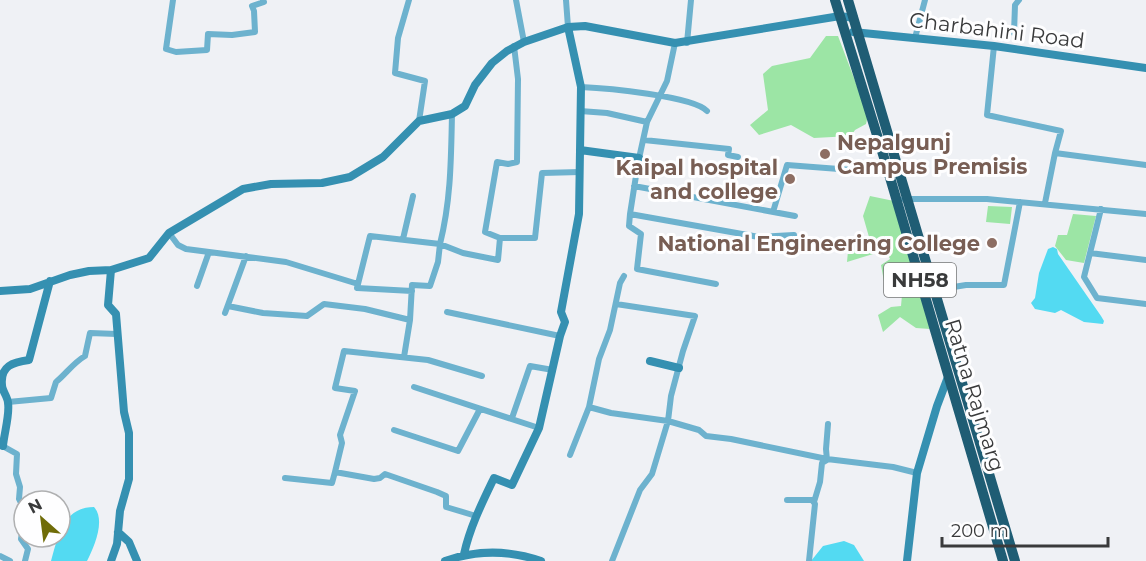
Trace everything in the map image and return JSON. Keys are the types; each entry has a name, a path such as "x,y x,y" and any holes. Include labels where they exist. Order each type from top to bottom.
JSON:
{"highway":[{"name":"Ratna Rajmarg","path":"836,0 886,164 935,290 1015,561"},
{"name":"Ratna Rajmarg","path":"848,0 948,377 1003,561"}],"street":[{"path":"172,0 166,49 176,52 207,50 208,34 255,32 252,6 264,3 263,0"},
{"path":"409,0 398,38 395,73 425,81 419,121"},
{"path":"516,0 524,42"},
{"path":"464,554 476,516 494,478 512,485 539,428 565,322 561,312 579,214 581,87 568,27 566,0"},
{"path":"687,43 691,0"},
{"path":"915,38 925,0"},
{"path":"1014,33 1015,5 1019,0"},
{"path":"0,291 30,289 50,281 89,271 111,270 149,258 169,233 243,189 271,183 322,183 350,177 383,158 419,121 452,114 465,106 475,85 492,63 514,46 568,27 585,26 675,43 687,43 840,16 854,18"},
{"name":"Charbahini Road","path":"844,30 994,46 1146,68"},
{"path":"675,43 667,81 647,122 634,186 629,226 641,234 637,269 716,284"},
{"path":"514,46 518,79 517,162 508,164 497,162 485,232 500,237 535,238 542,173 580,172"},
{"path":"994,46 987,115 1061,131 1045,203"},
{"path":"581,87 629,90 694,104 707,111"},
{"path":"580,111 607,113 647,122"},
{"path":"404,357 410,320 412,285 430,286 438,262 450,195 452,114"},
{"path":"644,140 729,149 729,154 738,157"},
{"path":"580,150 639,158"},
{"path":"1055,153 1146,165"},
{"path":"773,212 787,165 865,171 886,164"},
{"path":"634,186 795,216"},
{"path":"403,239 413,196"},
{"path":"901,200 987,199 1146,214"},
{"path":"935,290 966,285 1004,285 1020,202"},
{"path":"1101,209 1084,278 1097,298 1146,304"},
{"path":"630,214 759,237 794,235"},
{"path":"169,233 178,245 186,249 286,262 358,284"},
{"path":"412,291 357,288 370,236 440,244 463,253 498,260 500,237"},
{"path":"197,286 209,252"},
{"path":"1090,253 1146,260"},
{"path":"225,314 246,256"},
{"path":"111,270 108,305 116,314 124,412 129,433 129,479 120,511 117,544 111,561"},
{"path":"570,455 588,407 599,359 610,330 620,283 624,276"},
{"path":"25,561 28,549 21,539 24,520 21,518 23,507 19,499 20,487 16,474 17,454 1,445 8,402 2,385 6,367 14,362 29,360 50,281"},
{"path":"228,306 263,313 307,316 324,304 365,309 410,320"},
{"path":"612,561 640,490 652,474 668,422 671,396 695,316 616,304"},
{"path":"447,312 560,336"},
{"path":"8,402 48,400 51,398 56,382 63,378 69,367 84,356 90,333 117,334"},
{"path":"285,478 332,483 342,443 340,435 355,391 335,388 344,351 428,360 482,376"},
{"path":"650,361 679,368"},
{"path":"512,418 530,366 553,370"},
{"path":"907,561 917,473 948,377"},
{"path":"414,387 539,428"},
{"path":"588,407 668,422 699,430 706,436 826,459 893,467 917,473"},
{"path":"394,430 458,451 480,409"},
{"path":"809,561 814,502 820,482 822,463 827,460 828,424"},
{"path":"335,472 374,478 380,478 385,474 446,496 446,507 476,516"},
{"path":"787,501 812,500 814,502"},
{"path":"118,532 129,542 137,561"},
{"path":"445,561 464,554 521,554 541,561"},
{"path":"0,556 10,561"}],"green space":[{"path":"826,36 838,36 868,115 866,124 855,130 851,136 814,138 791,125 759,135 750,125 768,110 763,74 772,66 810,58"},
{"path":"870,196 894,201 930,329 916,328 900,317 883,332 878,315 891,307 901,306 902,295 885,287 881,265 890,259 886,250 847,262 849,240 869,237 863,216"},
{"path":"988,206 1012,207 1010,224 986,222"},
{"path":"1073,214 1096,216 1084,263 1066,260 1055,246 1058,235 1067,235"}],"water":[{"path":"1053,247 1057,249 1058,254 1101,316 1103,324 1084,322 1061,310 1055,313 1035,309 1031,303 1035,298 1039,273 1048,249"},
{"path":"94,507 99,519 95,541 87,561 51,561 55,549 72,549 72,515 84,508"},
{"path":"844,541 854,545 864,561 811,561 823,546"}],"place":[{"name":"Nepalgunj Campus Premisis","path":"825,154"},
{"name":"Kaipal hospital and college","path":"790,179"},
{"name":"National Engineering College","path":"992,243"}]}
